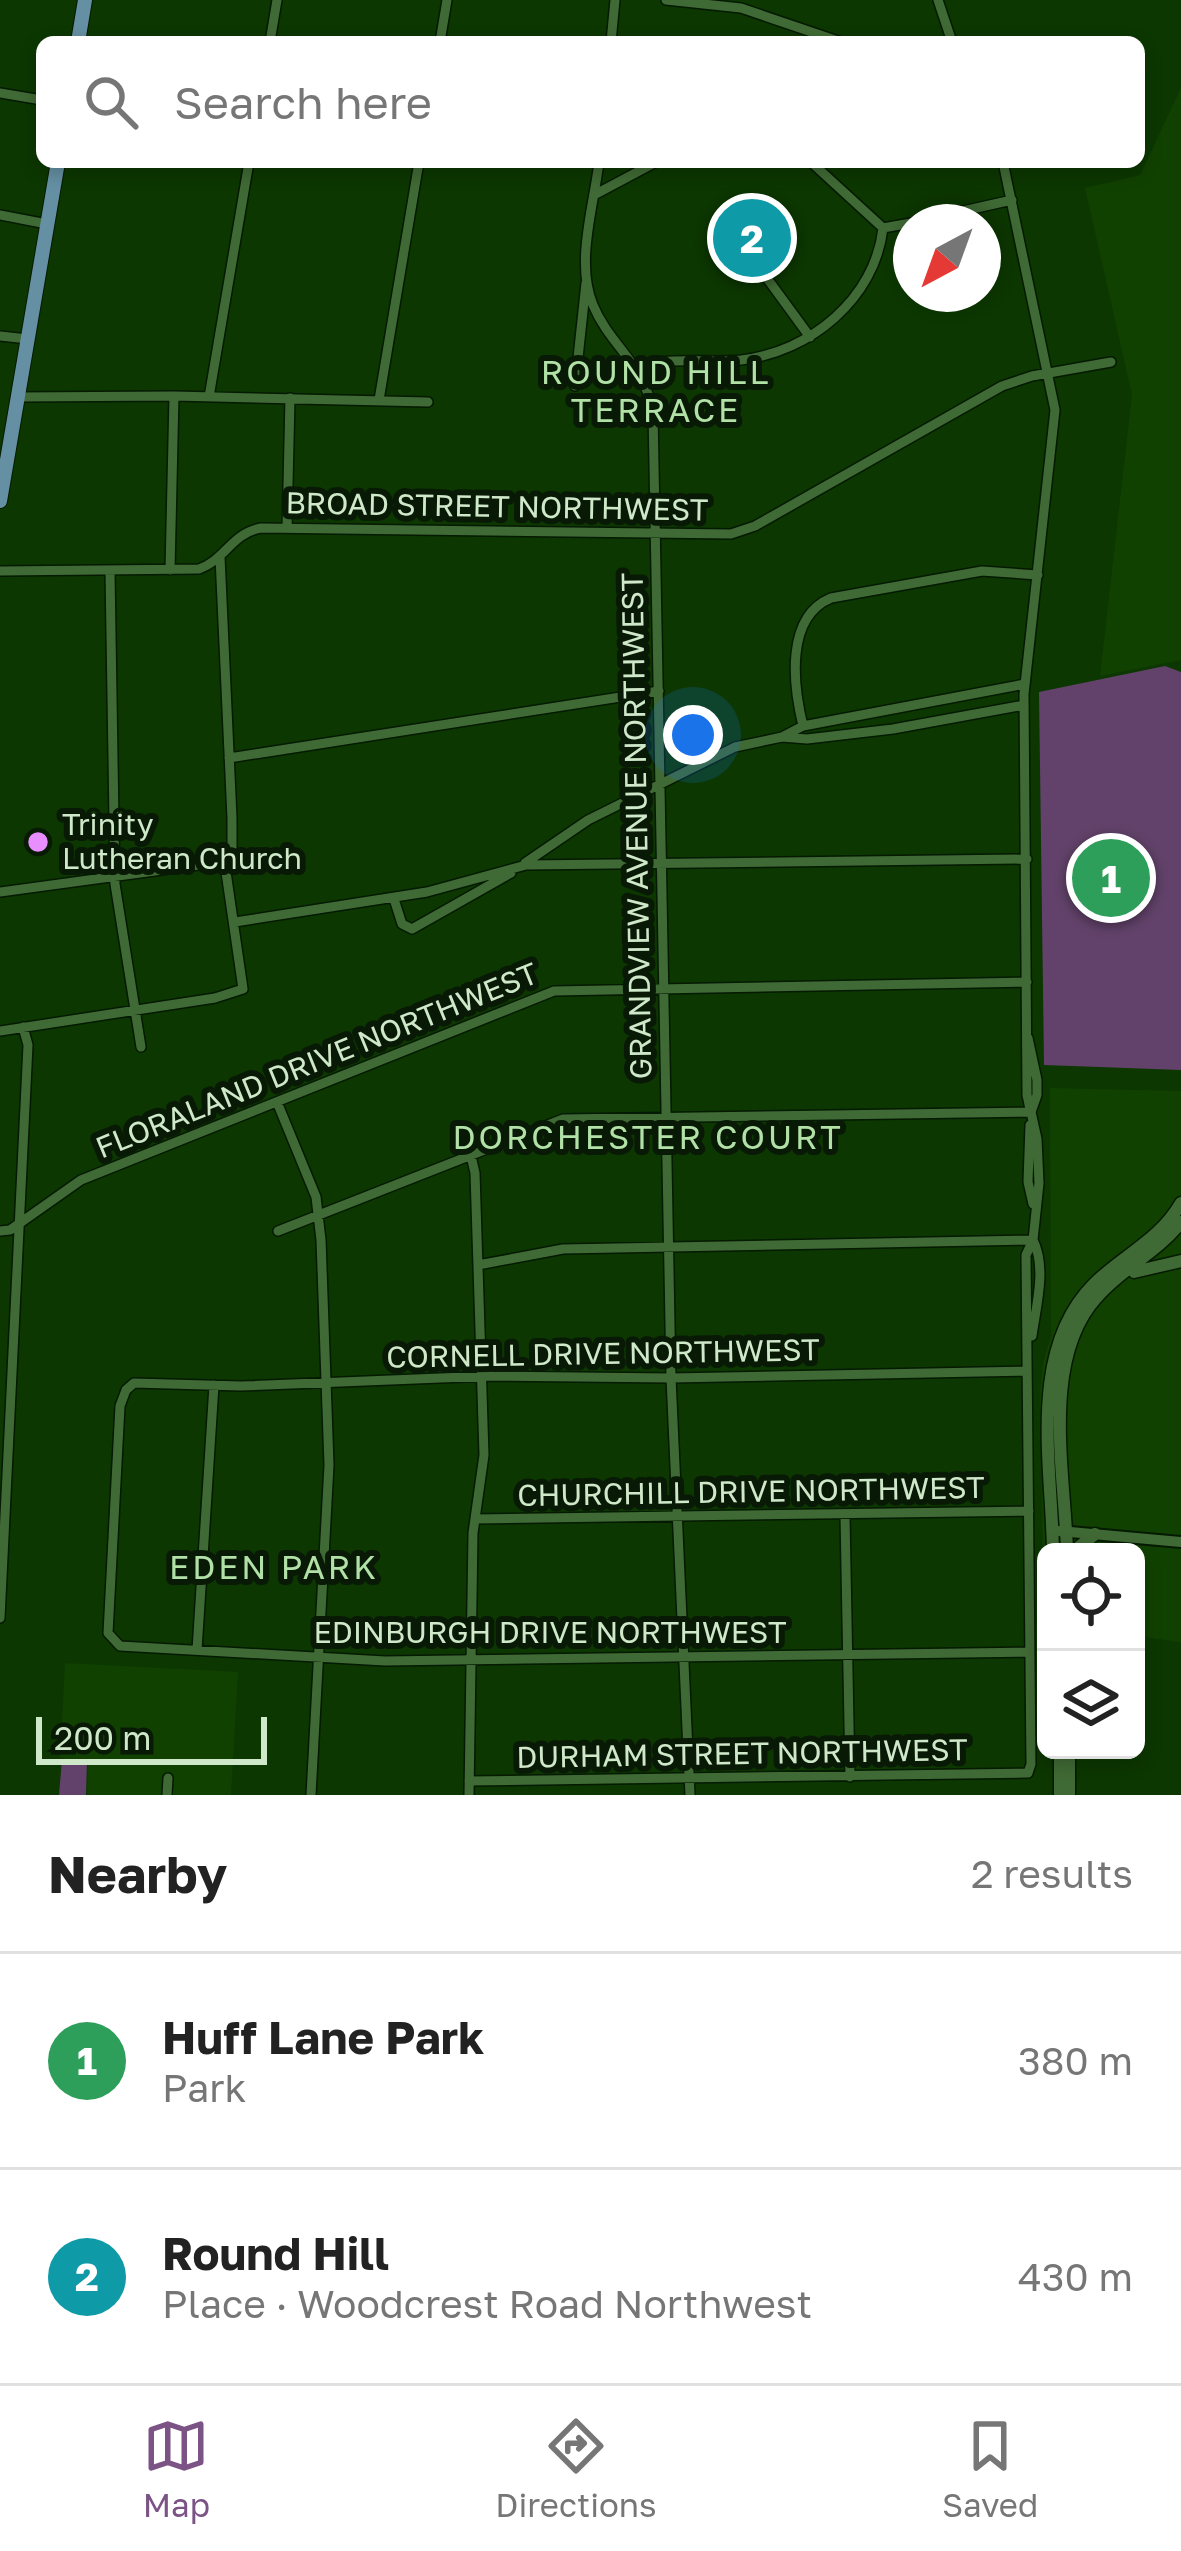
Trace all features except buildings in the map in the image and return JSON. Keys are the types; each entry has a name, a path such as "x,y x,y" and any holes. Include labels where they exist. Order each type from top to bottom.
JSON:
{"main road":[{"path":"79,36 85,0"},
{"path":"0,501 4,455 57,168"},
{"path":"1065,1543 1059,1531 1049,1387 1058,1341 1083,1297 1156,1236 1181,1202"},
{"path":"1056,1543 1065,1357 1085,1311 1162,1245 1181,1222"},
{"path":"1122,1275 1181,1261"},
{"path":"1082,1543 1095,1534"},
{"path":"1064,1759 1064,1795"}],"street":[{"path":"271,36 277,0"},
{"path":"441,36 447,0"},
{"path":"611,36 615,0"},
{"path":"666,0 741,8 823,36"},
{"path":"938,0 950,36"},
{"path":"0,92 36,99"},
{"path":"209,397 248,168"},
{"path":"379,400 417,168"},
{"name":"GRANDVIEW AVENUE NORTHWEST","path":"598,168 587,278 598,316 637,366 653,412 671,1378 690,1795"},
{"path":"594,195 645,168"},
{"path":"818,168 883,228"},
{"path":"1004,168 1050,373 1055,428 1024,704 1028,1182 1034,1208 1033,1240 1026,1255 1029,1652"},
{"path":"994,204 1012,200"},
{"path":"0,215 47,224"},
{"path":"883,228 893,226"},
{"path":"637,366 761,357 811,337 844,309 865,282 883,228"},
{"path":"734,232 811,337"},
{"path":"575,386 587,278"},
{"path":"0,335 28,339"},
{"name":"BROAD STREET NORTHWEST","path":"0,571 207,567 245,532 287,528 731,534 755,526 1002,386 1111,362"},
{"path":"170,570 174,395"},
{"path":"18,397 174,395 428,402"},
{"path":"287,528 290,398"},
{"path":"0,1031 243,989 228,861 232,854 220,557"},
{"path":"110,571 116,875 142,1047"},
{"path":"803,726 797,638 805,617 817,605 831,598 982,571 1038,575"},
{"path":"782,737 803,726 1025,684"},
{"path":"229,758 659,691"},
{"path":"394,898 403,925 412,929 520,866 564,833 721,752 782,737 835,736 948,721 1024,704"},
{"path":"235,922 394,898 520,866 1027,859"},
{"path":"0,892 228,861"},
{"name":"FLORALAND DRIVE NORTHWEST","path":"0,1231 21,1222 80,1180 554,992 1028,982"},
{"path":"0,1618 28,1045 23,1027"},
{"path":"277,1102 310,1180 319,1216 329,1465 310,1795"},
{"path":"278,1231 563,1119 1031,1112"},
{"path":"469,1795 475,1519 484,1455 476,1173 471,1156"},
{"path":"478,1265 563,1249 1033,1240"},
{"name":"CORNELL DRIVE NORTHWEST","path":"109,1603 122,1398 134,1383 1027,1371"},
{"path":"197,1650 214,1385"},
{"name":"CHURCHILL DRIVE NORTHWEST","path":"475,1519 1029,1511"},
{"path":"845,1516 850,1777"},
{"path":"1059,1531 1181,1542"},
{"name":"EDINBURGH DRIVE NORTHWEST","path":"109,1603 108,1633 116,1644 318,1659 1029,1652"},
{"name":"DURHAM STREET NORTHWEST","path":"469,1781 1016,1776 1030,1770 1029,1652"},
{"path":"167,1795 169,1778"}],"shaded area":[{"path":"1181,88 1181,660 1100,676 1132,395 1085,188 1140,175"},
{"path":"1165,666 1181,672 1181,1070 1044,1065 1039,692"},
{"path":"1050,1088 1181,1091 1181,1642 1145,1637 1145,1543 1043,1543 1040,1394 1051,1336"},
{"path":"65,1663 238,1672 231,1795 87,1795 88,1761 60,1758"},
{"path":"62,1759 87,1761 86,1795 59,1795"}],"place":[{"name":"Round Hill","path":"752,238"},
{"name":"Trinity Lutheran Church","path":"38,842"},
{"name":"Huff Lane Park","path":"1111,878"}],"district":[{"name":"ROUND HILL TERRACE","path":"656,391"},
{"name":"DORCHESTER COURT","path":"648,1137"},
{"name":"EDEN PARK","path":"274,1567"}]}
